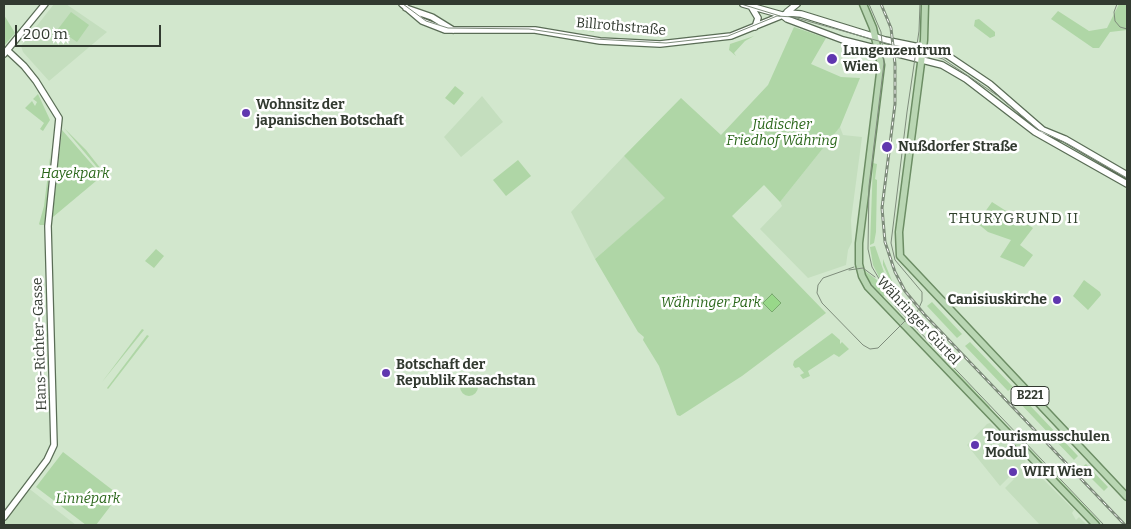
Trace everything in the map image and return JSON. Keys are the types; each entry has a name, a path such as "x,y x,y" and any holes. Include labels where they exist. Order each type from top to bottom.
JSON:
{"main road":[{"path":"6,53 45,4"},
{"path":"743,4 783,15 792,12 801,14 876,37 923,47 957,60 1006,97 1043,130 1065,139 1127,175"},
{"path":"783,15 796,4"},
{"name":"Währinger Gürtel","path":"863,4 876,37 880,75 859,243 862,276 874,293 1096,525"},
{"name":"B221","path":"925,4 923,47 900,219 898,244 900,256 1127,497"},
{"name":"Billrothstraße","path":"404,6 432,17 453,30 535,30 600,40 666,44 731,36 783,15"},
{"path":"752,8 758,18 755,27"},
{"path":"783,15 787,20 843,40 935,62 956,73 1035,132 1127,184"},
{"name":"Hans-Richter-Gasse","path":"4,517 47,460 53,449 55,433 48,226 59,118 31,75 6,53"}],"shaded area":[{"path":"54,4 66,4 107,32 49,81 23,52 21,46"},
{"path":"482,96 503,122 461,157 444,137"},
{"path":"840,127 843,135 862,137 851,220 852,242 848,250 846,265 808,278 760,229 782,206 780,202"},
{"path":"624,156 666,198 595,259 571,212"},
{"path":"772,294 781,303 772,312 763,303"},
{"name":"WIFI Wien","path":"990,423 1026,461 1022,466 1026,468 1029,465 1074,510 1072,513 1076,520 1079,517 1087,525 1040,525 1005,488 1014,479 1010,476 1000,486 967,445"},
{"path":"27,487 76,525 4,525 4,517"}],"green space":[{"path":"1119,4 1127,4 1127,30 1110,32 1099,48 1093,48 1051,19 1058,11 1089,31 1107,28"},
{"path":"71,12 89,25 77,42 58,29"},
{"path":"4,15 15,33 4,46"},
{"path":"585,16 595,25 594,32 576,29"},
{"path":"979,19 995,32 995,36 990,38 974,26 975,20"},
{"name":"Währinger Park","path":"794,27 826,38 811,64 841,77 860,78 840,127 780,202 764,185 732,216 826,313 742,376 680,416 677,415 659,366 643,340 644,337 638,332 595,259 665,198 624,156 681,98 721,135 768,85"},
{"path":"754,36 745,41 734,53 736,56 729,50 730,44"},
{"path":"455,86 464,93 454,105 445,98"},
{"path":"38,94 50,120 43,131 40,129 44,123 25,108 32,101 35,106 37,102 33,99"},
{"path":"64,128 103,170 101,172"},
{"name":"Hayekpark","path":"62,130 102,176 53,217 53,212"},
{"path":"51,150 45,225 40,225 44,206"},
{"path":"518,160 531,176 506,196 493,180"},
{"path":"873,163 877,164 875,179 877,180 876,232 874,243 870,245"},
{"path":"992,202 1033,228 1020,245 1033,255 1024,267 1000,257 1011,240 988,232 977,223"},
{"path":"875,246 886,278 895,296 906,308 905,310 881,281 873,265 870,247"},
{"path":"156,249 164,256 154,268 145,261"},
{"path":"883,259 893,283 908,307 894,289 883,265"},
{"path":"864,270 877,280 885,295 883,297 869,281"},
{"path":"1084,280 1100,292 1101,295 1088,310 1073,296"},
{"path":"932,302 962,334 957,338 927,306"},
{"path":"142,329 144,330 102,382"},
{"path":"832,333 840,340 840,344 842,342 849,349 839,357 834,354 808,371 810,376 803,379 800,375 804,373 799,367 795,368 793,365 794,361"},
{"path":"147,335 149,336 108,389 107,388"},
{"path":"970,342 1013,387 1008,391 965,346"},
{"path":"952,369 990,407 989,408"},
{"path":"469,378 475,381 478,387 475,393 469,396 463,393 460,387 463,381"},
{"path":"1020,395 1078,456 1074,460 1016,399"},
{"path":"996,413 1079,500 1103,525 1082,505"},
{"name":"Linnépark","path":"63,452 119,495 96,525 86,525 36,487"},
{"path":"1086,464 1108,487 1104,491 1081,468"}],"tram line":[{"path":"403,4 426,21 448,28 529,29 595,39 666,43 728,36 777,16 793,17 943,59 998,96 1039,130 1068,144 1127,178"},
{"path":"741,4 780,16"},
{"path":"869,4 881,32 884,63 869,186 868,249 872,267 896,307 1104,525"},
{"path":"919,327 915,317 922,301 922,292 895,260 891,243 919,31 920,4"},
{"path":"1117,4 1114,12 1115,21 1120,27 1127,29"},
{"path":"854,267 823,278 818,285 817,293 822,303 863,345 870,349 878,348 912,314"},
{"path":"849,270 863,268 875,277"}],"railway":[{"path":"881,4 891,28 895,64 895,104 882,208 885,242 895,272 905,291 924,314 1125,525"}],"place":[{"name":"Lungenzentrum Wien","path":"832,59"},
{"name":"Wohnsitz der japanischen Botschaft","path":"246,113"},
{"name":"Nußdorfer Straße","path":"887,147"},
{"name":"Canisiuskirche","path":"1057,300"},
{"name":"Botschaft der Republik Kasachstan","path":"386,373"},
{"name":"Tourismusschulen Modul","path":"975,445"},
{"name":"WIFI Wien","path":"1013,472"}],"district":[{"name":"THURYGRUND II","path":"1014,219"}],"park label":[{"name":"Jüdischer Friedhof Währing","path":"782,134"}]}
